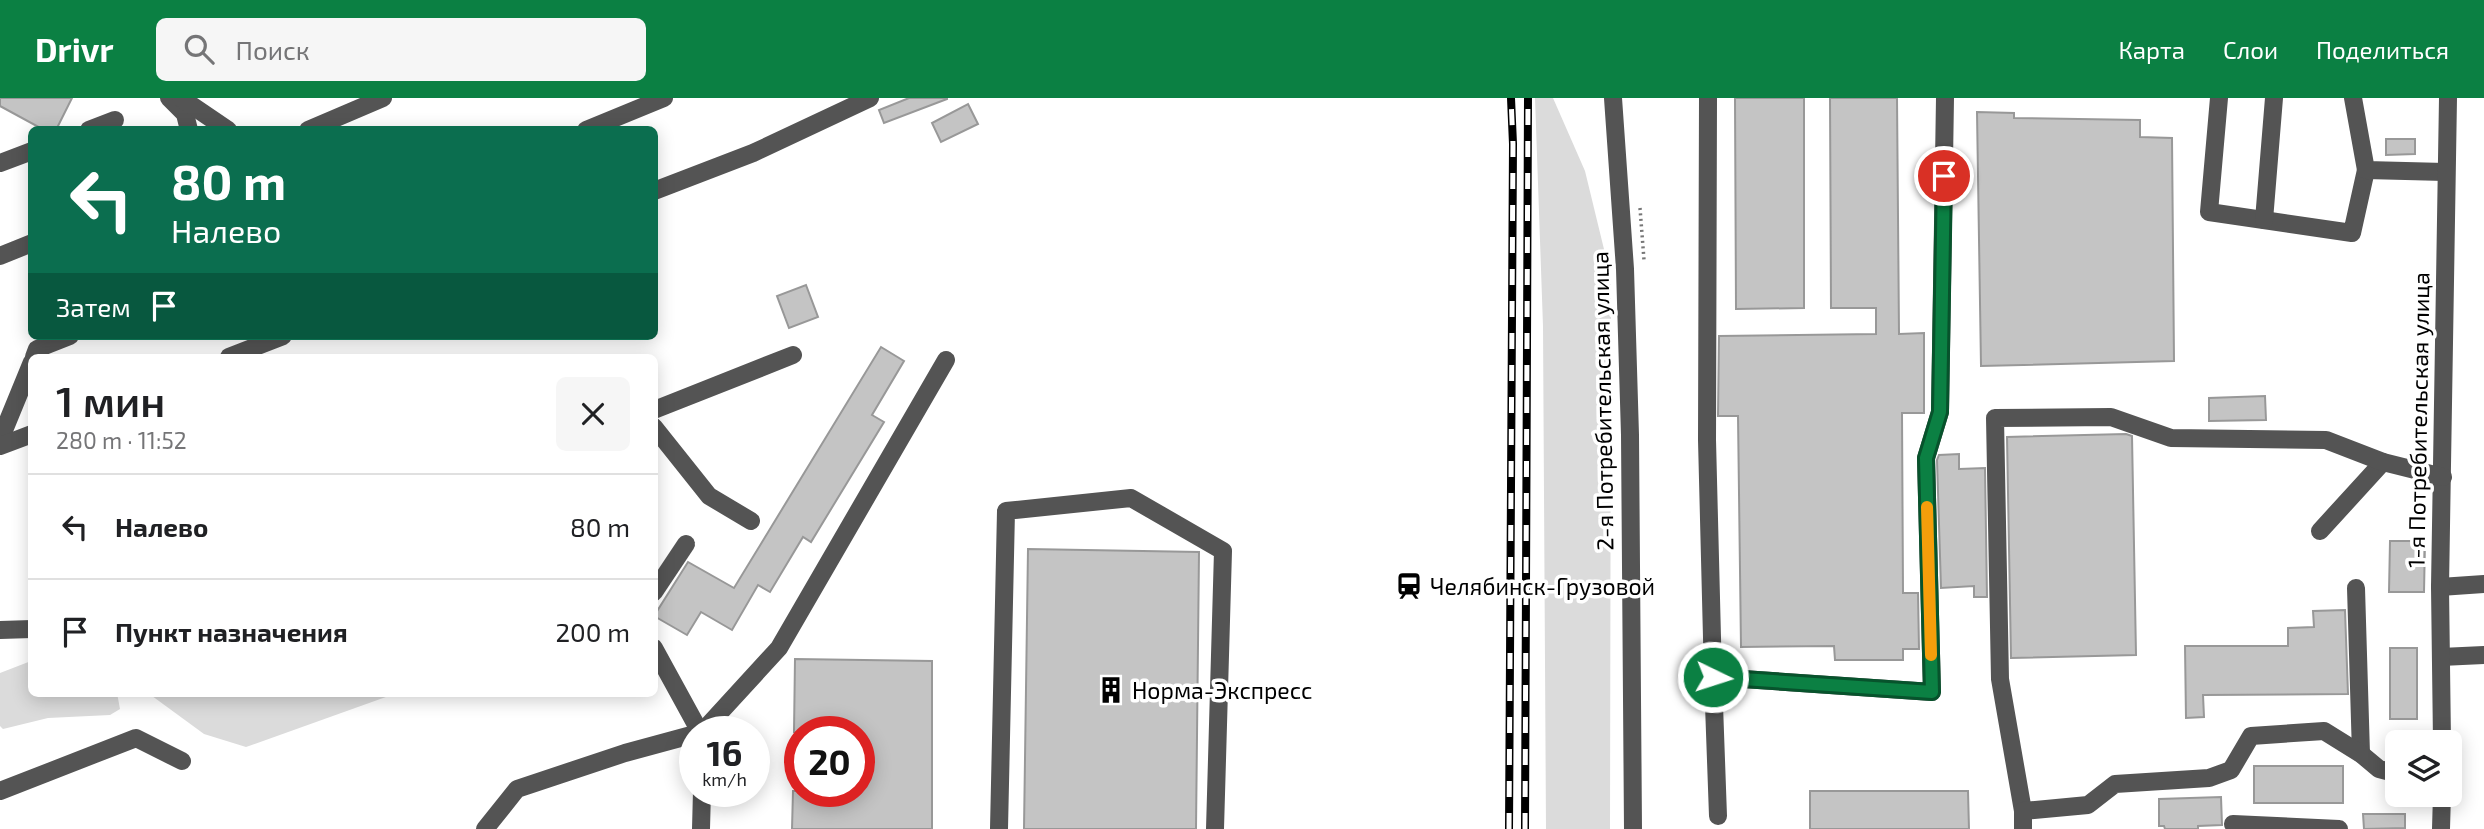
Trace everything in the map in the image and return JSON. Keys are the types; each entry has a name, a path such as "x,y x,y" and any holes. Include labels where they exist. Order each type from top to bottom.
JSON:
{"street":[{"path":"169,98 185,114 189,126"},
{"path":"181,98 222,126"},
{"path":"317,126 383,98"},
{"path":"596,126 664,98"},
{"path":"658,189 753,153 870,98"},
{"name":"2-я Потребительская улица","path":"1613,98 1625,269 1633,829"},
{"path":"1708,98 1707,440 1718,816"},
{"path":"1713,677 1932,692 1926,458 1940,412 1945,98"},
{"path":"2219,98 2209,212 2352,233 2366,170 2353,98"},
{"path":"2264,220 2274,98"},
{"name":"1-я Потребительская улица","path":"2442,730 2440,587 2448,98"},
{"path":"99,126 115,120"},
{"path":"0,163 28,152"},
{"path":"2366,170 2445,172"},
{"path":"0,256 28,245"},
{"path":"35,354 37,349 60,340"},
{"path":"237,354 273,340"},
{"path":"658,408 793,355"},
{"path":"716,716 779,648 946,360"},
{"path":"0,440 28,372"},
{"path":"2385,771 2378,769 2361,754 2324,731 2251,736 2231,770 2209,778 2115,784 2088,805 2023,820 2000,679 1995,418 2111,417 2171,438 2326,440 2383,462 2443,477"},
{"path":"658,432 709,496 751,521"},
{"path":"0,446 28,436"},
{"path":"2320,531 2383,462"},
{"path":"999,829 1006,511 1131,498 1223,551 1215,829"},
{"path":"658,586 686,544"},
{"path":"2440,587 2484,584"},
{"path":"2356,588 2361,754"},
{"path":"0,630 28,629"},
{"path":"658,655 692,716"},
{"path":"2441,657 2484,655"},
{"path":"0,791 135,738 182,761"},
{"path":"485,829 517,789 625,753 679,738"},
{"path":"701,829 702,807"},
{"path":"2441,829 2442,807"},
{"path":"2233,824 2339,829"}],"shaded area":[{"path":"1535,98 1553,98 1585,171 1611,278 1610,829 1546,829 1543,326"},
{"path":"28,662 28,697 118,697 120,709 110,715 48,718 3,729 0,726 0,673"},
{"path":"153,697 386,697 246,747 204,734"}],"building":[{"path":"0,98 72,98 58,126 37,126 0,106"},
{"path":"909,98 947,99 884,123 879,110"},
{"path":"1735,98 1804,98 1804,308 1736,309"},
{"path":"1830,98 1897,98 1899,334 1924,333 1924,413 1902,413 1903,593 1918,593 1919,649 1903,649 1903,660 1835,660 1834,646 1741,647 1738,416 1718,416 1719,336 1876,334 1876,308 1831,308"},
{"path":"968,104 978,124 941,142 932,123"},
{"path":"1977,112 2014,113 2014,118 2140,120 2140,137 2172,138 2174,361 1981,366"},
{"path":"2386,139 2415,139 2415,154 2386,155"},
{"path":"806,285 818,317 789,328 777,296"},
{"path":"881,347 904,361 872,415 884,422 811,542 803,537 770,592 758,585 732,630 701,612 687,635 658,618 658,610 688,562 734,588"},
{"path":"2265,396 2266,420 2209,421 2209,398"},
{"path":"2132,436 2136,655 2011,658 2007,437"},
{"path":"1959,454 1959,469 1985,468 1987,597 1974,597 1974,586 1941,588 1937,460 1939,455"},
{"path":"2390,541 2425,541 2424,592 2389,592"},
{"name":"Норма-Экспресс","path":"1028,549 1199,552 1196,829 1024,829"},
{"path":"2345,610 2348,694 2203,695 2204,717 2186,718 2185,646 2288,646 2288,628 2314,627 2313,611"},
{"path":"2390,648 2417,648 2417,719 2390,719"},
{"path":"795,659 932,661 932,829 792,829 793,807 875,807 875,716 794,716"},
{"path":"2254,766 2343,766 2343,803 2254,803"},
{"path":"1810,791 1968,791 1969,829 1810,829"},
{"path":"2221,797 2222,825 2198,826 2198,829 2165,829 2164,826 2159,826 2159,799"},
{"path":"2363,814 2405,814 2405,828 2364,829"}],"railway":[{"path":"1509,829 1513,144 1511,98"},
{"path":"1525,829 1528,98"}],"slow traffic":[{"path":"1927,507 1931,655"}],"place":[{"name":"Челябинск-Грузовой","path":"1409,586"},
{"name":"Норма-Экспресс","path":"1111,690"}],"route":[{"path":"1713,677 1932,692 1926,458 1940,412 1944,176"}]}
